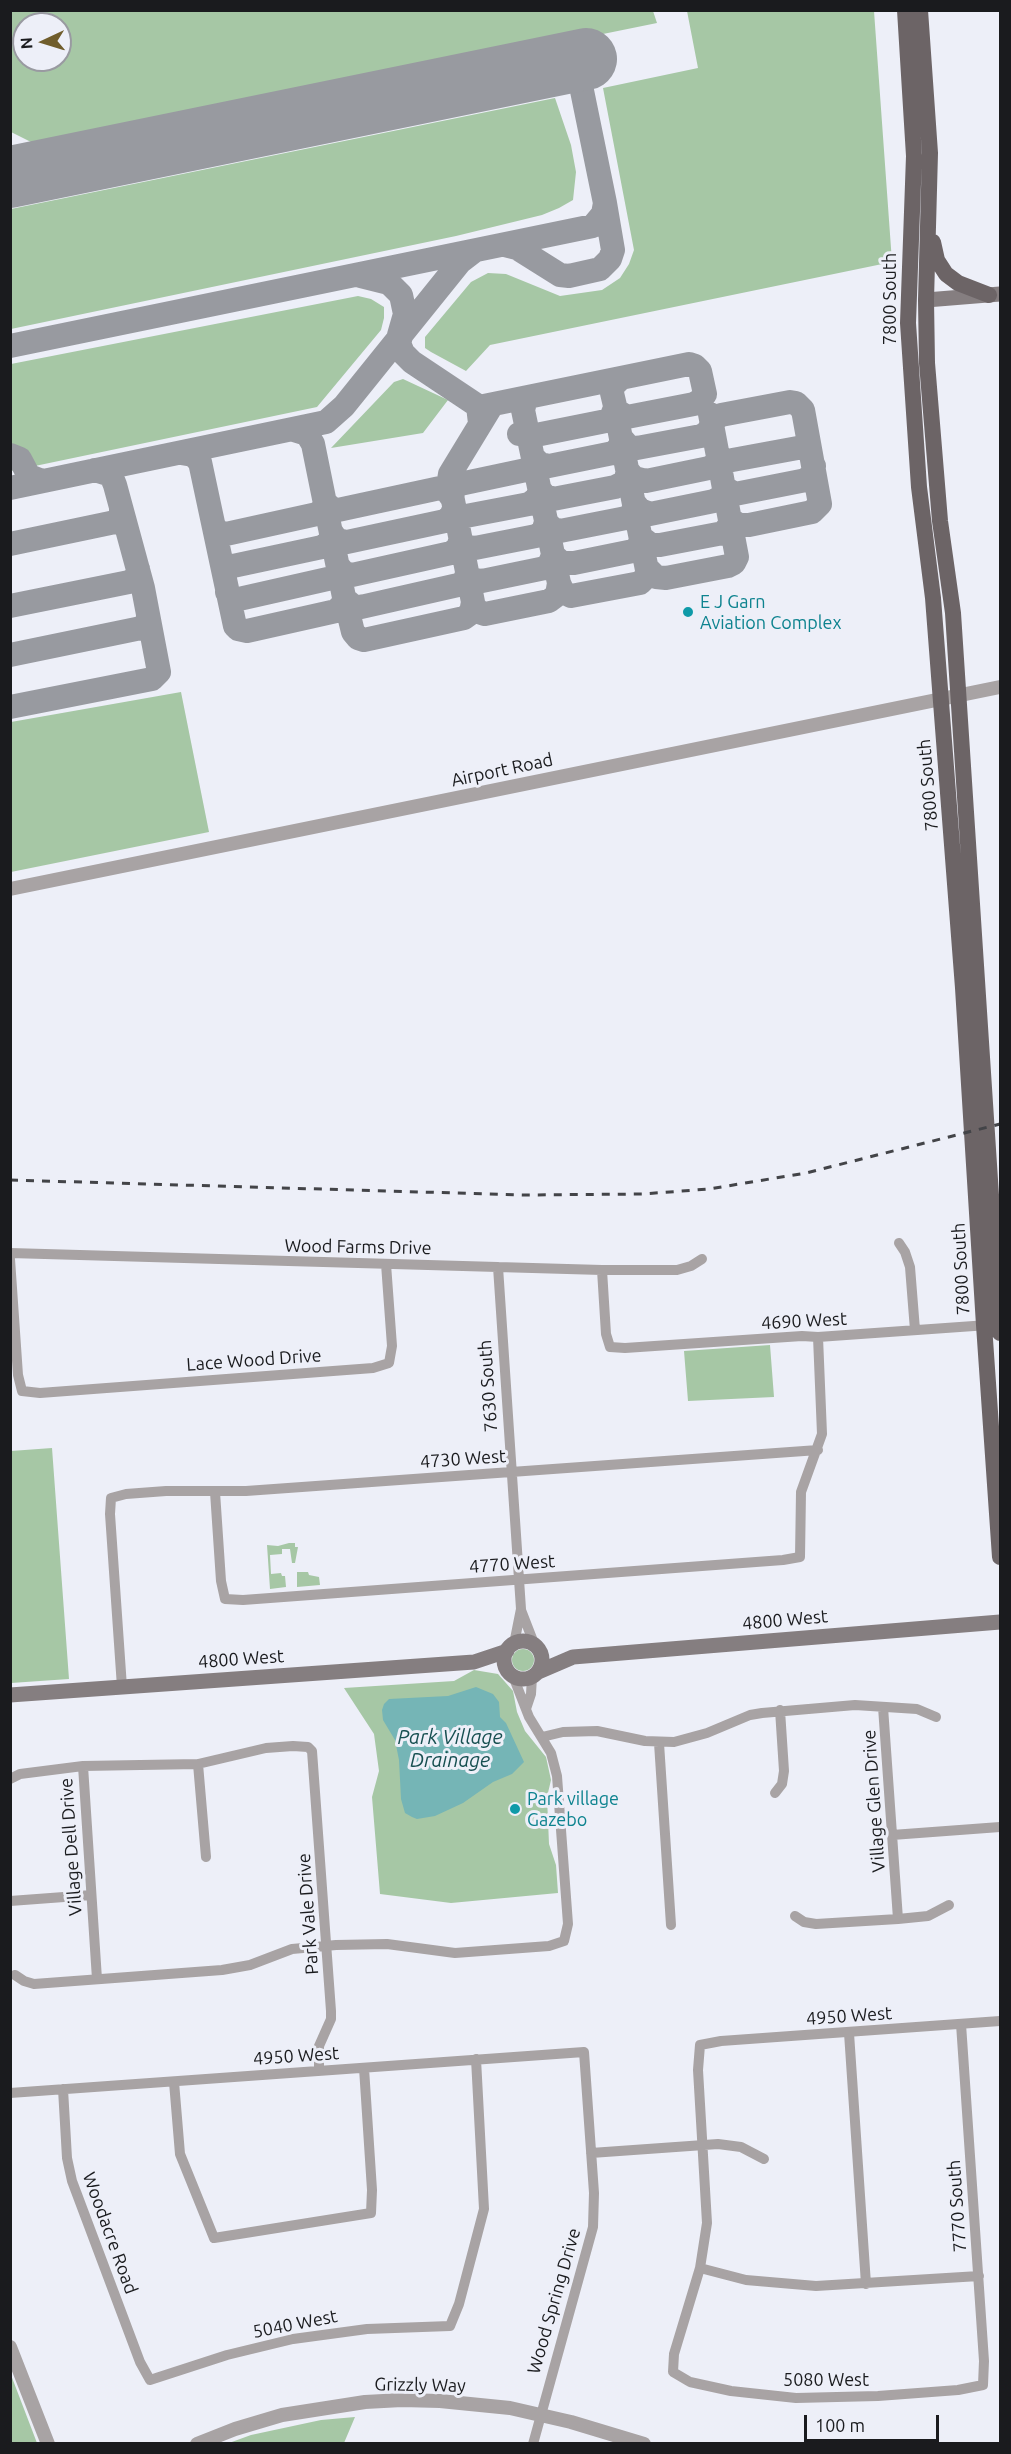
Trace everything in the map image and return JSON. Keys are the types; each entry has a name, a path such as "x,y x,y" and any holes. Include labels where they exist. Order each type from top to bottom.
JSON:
{"main road":[{"name":"7800 South","path":"905,10 914,156 908,322 919,487 933,598 992,1325 1000,1333"},
{"name":"7800 South","path":"920,10 930,153 926,300 927,363 934,464 953,613 992,1325 1000,1557"},
{"path":"913,190 918,246 917,289 919,296 926,300 995,294"},
{"path":"929,220 937,260 946,274 958,283 995,294"},
{"name":"4800 West","path":"10,1695 474,1662 524,1641 537,1648 573,1657 1000,1622"},
{"path":"510,1647 504,1661 511,1674"},
{"path":"535,1675 542,1660 537,1648"},
{"name":"4800 West","path":"474,1662 521,1679 573,1657"}],"street":[{"name":"Airport Road","path":"10,889 1000,687"},
{"path":"899,1244 905,1252 910,1267 915,1330"},
{"name":"Wood Farms Drive","path":"10,1253 602,1270 677,1270 691,1266 702,1259"},
{"name":"Lace Wood Drive","path":"10,1259 18,1375 22,1391 40,1393 373,1368 389,1363 392,1346 386,1264"},
{"name":"7630 South","path":"498,1267 518,1580 521,1609 537,1648"},
{"name":"4690 West","path":"602,1270 606,1334 610,1347 818,1337 992,1325"},
{"path":"818,1337 822,1422 818,1450"},
{"name":"4730 West","path":"122,1687 110,1514 111,1498 126,1494 166,1491 215,1492 818,1450"},
{"name":"4770 West","path":"215,1492 221,1581 225,1599 243,1600 800,1557 801,1492 818,1450"},
{"name":"7630 South","path":"510,1647 521,1609"},
{"path":"15,1975 34,1984 238,1968 292,1949 326,1945 387,1944 455,1953 549,1946 564,1941 568,1924 557,1776 551,1753 526,1709 511,1674"},
{"path":"526,1709 535,1675"},
{"name":"Village Glen Drive","path":"542,1737 563,1732 597,1731 658,1743 689,1739 750,1715 780,1710 855,1705 884,1707 898,1919"},
{"path":"884,1707 916,1709 936,1717"},
{"path":"775,1793 782,1784 784,1771 780,1710"},
{"path":"658,1743 671,1925"},
{"name":"Village Dell Drive","path":"97,1979 82,1766 198,1764 266,1748 303,1746 312,1751"},
{"name":"Park Vale Drive","path":"312,1751 331,2019 319,2046 319,2071"},
{"path":"198,1764 206,1857"},
{"path":"10,1779 20,1774 82,1766"},
{"path":"892,1835 1000,1827"},
{"path":"10,1901 91,1895"},
{"path":"795,1916 804,1922 816,1924 898,1919 928,1916 949,1905"},
{"name":"4950 West","path":"703,2145 698,2070 700,2045 721,2041 1000,2021"},
{"name":"7770 South","path":"961,2024 979,2276 984,2361 983,2385"},
{"path":"849,2032 866,2284"},
{"name":"4950 West","path":"10,2093 584,2052"},
{"name":"Wood Spring Drive","path":"533,2444 539,2415 593,2227 595,2212 584,2052"},
{"name":"5040 West","path":"150,2380 227,2355 293,2339 367,2329 450,2326 459,2304 484,2209 476,2060"},
{"path":"174,2082 180,2154 214,2238 371,2214 372,2190 364,2068"},
{"name":"Woodacre Road","path":"63,2090 72,2181 140,2362 150,2380"},
{"path":"703,2145 707,2223 700,2268 746,2280 816,2286 979,2276"},
{"path":"591,2153 730,2145 751,2151 764,2159"},
{"name":"5080 West","path":"700,2268 674,2354 673,2372 690,2382 731,2391 796,2398 946,2391 983,2385"},
{"path":"10,2347 48,2444"},
{"name":"Grizzly Way","path":"197,2444 234,2429 282,2415 365,2402 440,2401 488,2405 539,2415 644,2444"}],"green space":[{"path":"11,11 653,11 657,23 43,148 11,132"},
{"path":"687,11 874,11 892,262 490,345 466,371 425,348 425,337 471,282 488,273 506,274 560,296 602,290 620,278 634,250 603,88 698,68"},
{"path":"555,98 571,145 576,172 573,200 559,208 542,215 456,236 11,329 11,209"},
{"path":"358,296 371,299 384,307 381,330 317,407 11,471 11,364"},
{"path":"403,379 448,400 423,433 331,448 394,382"},
{"path":"181,692 209,832 11,872 11,722"},
{"path":"770,1345 774,1397 688,1401 684,1351"},
{"path":"52,1448 69,1679 11,1683 11,1451"},
{"path":"295,1543 295,1547 298,1547 295,1563 292,1563 290,1549 282,1549 282,1554 270,1555 271,1574 281,1573 285,1576 286,1587 270,1589 267,1545 278,1546"},
{"path":"297,1572 308,1572 309,1575 319,1577 320,1585 297,1587"},
{"path":"523,1649 531,1652 534,1660 531,1668 523,1671 515,1668 512,1660 515,1652"},
{"path":"474,1670 498,1674 513,1691 517,1712 525,1731 546,1757 551,1780 547,1797 549,1844 556,1865 558,1893 451,1903 380,1894 372,1797 379,1771 374,1734 344,1688 454,1681"},
{"path":"11,2375 37,2443 11,2443"},
{"path":"355,2417 344,2443 229,2443 251,2435 321,2420"}],"water":[{"name":"Park Village Drainage","path":"476,1687 493,1694 499,1702 500,1717 506,1723 524,1762 512,1774 493,1782 463,1803 435,1816 417,1819 412,1817 405,1813 401,1799 399,1760 395,1740 383,1720 384,1704 389,1699 448,1696"}],"taxiway":[{"path":"10,346 593,226 603,214 605,203 579,76 572,67 557,65"},
{"path":"505,245 517,248 560,275 569,276 600,269 610,259 613,250 605,203"},
{"path":"10,488 326,422 344,406 460,262 473,252"},
{"path":"361,276 389,283 401,295 405,314 399,335"},
{"path":"402,333 399,343 403,353 412,362 478,406 480,423"},
{"path":"479,407 689,364 700,371 705,394 694,404 627,417 616,410 612,393 613,386 620,379"},
{"path":"529,397 523,410 559,583 563,592 571,596 640,583 648,575 615,408"},
{"path":"345,599 353,606 361,607 458,585 464,582 467,574 474,580 482,581 545,568 553,555 562,563 574,563 633,551 638,547 642,538 651,545 660,545 723,533 731,520 739,525 749,525 812,512 820,504 803,410 796,403 790,402 721,415 715,419 707,433 701,436 637,448 629,447 622,439"},
{"path":"345,599 353,632 358,638 364,640 464,618 471,613 473,602 449,480 450,474 492,405"},
{"path":"519,434 531,436 606,421 611,418 615,408"},
{"path":"648,569 656,577 666,578 728,566 734,563 737,557 710,414"},
{"path":"181,453 193,455 200,462 235,626 247,631 336,611 345,602 313,444 307,434 294,430"},
{"path":"533,457 540,464 549,466 613,453 619,448 622,439"},
{"path":"628,471 634,478 646,481 709,468 716,464 718,457 727,461 803,447 811,454"},
{"path":"10,455 20,459 29,476 42,481"},
{"path":"452,498 454,489 460,484 526,470 532,465 533,457"},
{"path":"635,504 640,510 650,514 714,501 721,497 725,488 735,494 806,480 812,474 814,466"},
{"path":"10,707 152,679 159,672 143,588 115,485 111,475 95,470"},
{"path":"332,533 337,540 347,542 445,521 454,509 460,515 466,516 529,504 537,498 540,490 545,496 553,499 615,487 625,482 628,471"},
{"path":"214,526 218,532 226,534 317,514 323,509 325,502 332,509 338,510 440,488 447,491 452,498"},
{"path":"227,592 233,598 239,599 332,578 337,574 339,567 344,573 352,575 451,553 458,548 460,541 467,547 475,548 536,536 543,532 546,522 553,529 560,531 626,518 632,514 635,504"},
{"path":"10,544 115,522 121,518 121,508"},
{"path":"221,560 226,565 233,566 322,547 331,541 332,533"},
{"path":"10,606 129,582 136,578 138,569"},
{"path":"473,605 479,612 485,614 549,601 557,595 559,583"},
{"path":"10,655 141,628 147,623 148,616"}],"runway":[{"path":"10,177 586,59"}],"railway":[{"path":"10,1180 524,1195 642,1194 709,1189 806,1173 1000,1124"}],"place":[{"name":"E J Garn Aviation Complex","path":"688,612"},
{"name":"Park village Gazebo","path":"515,1809"}]}
